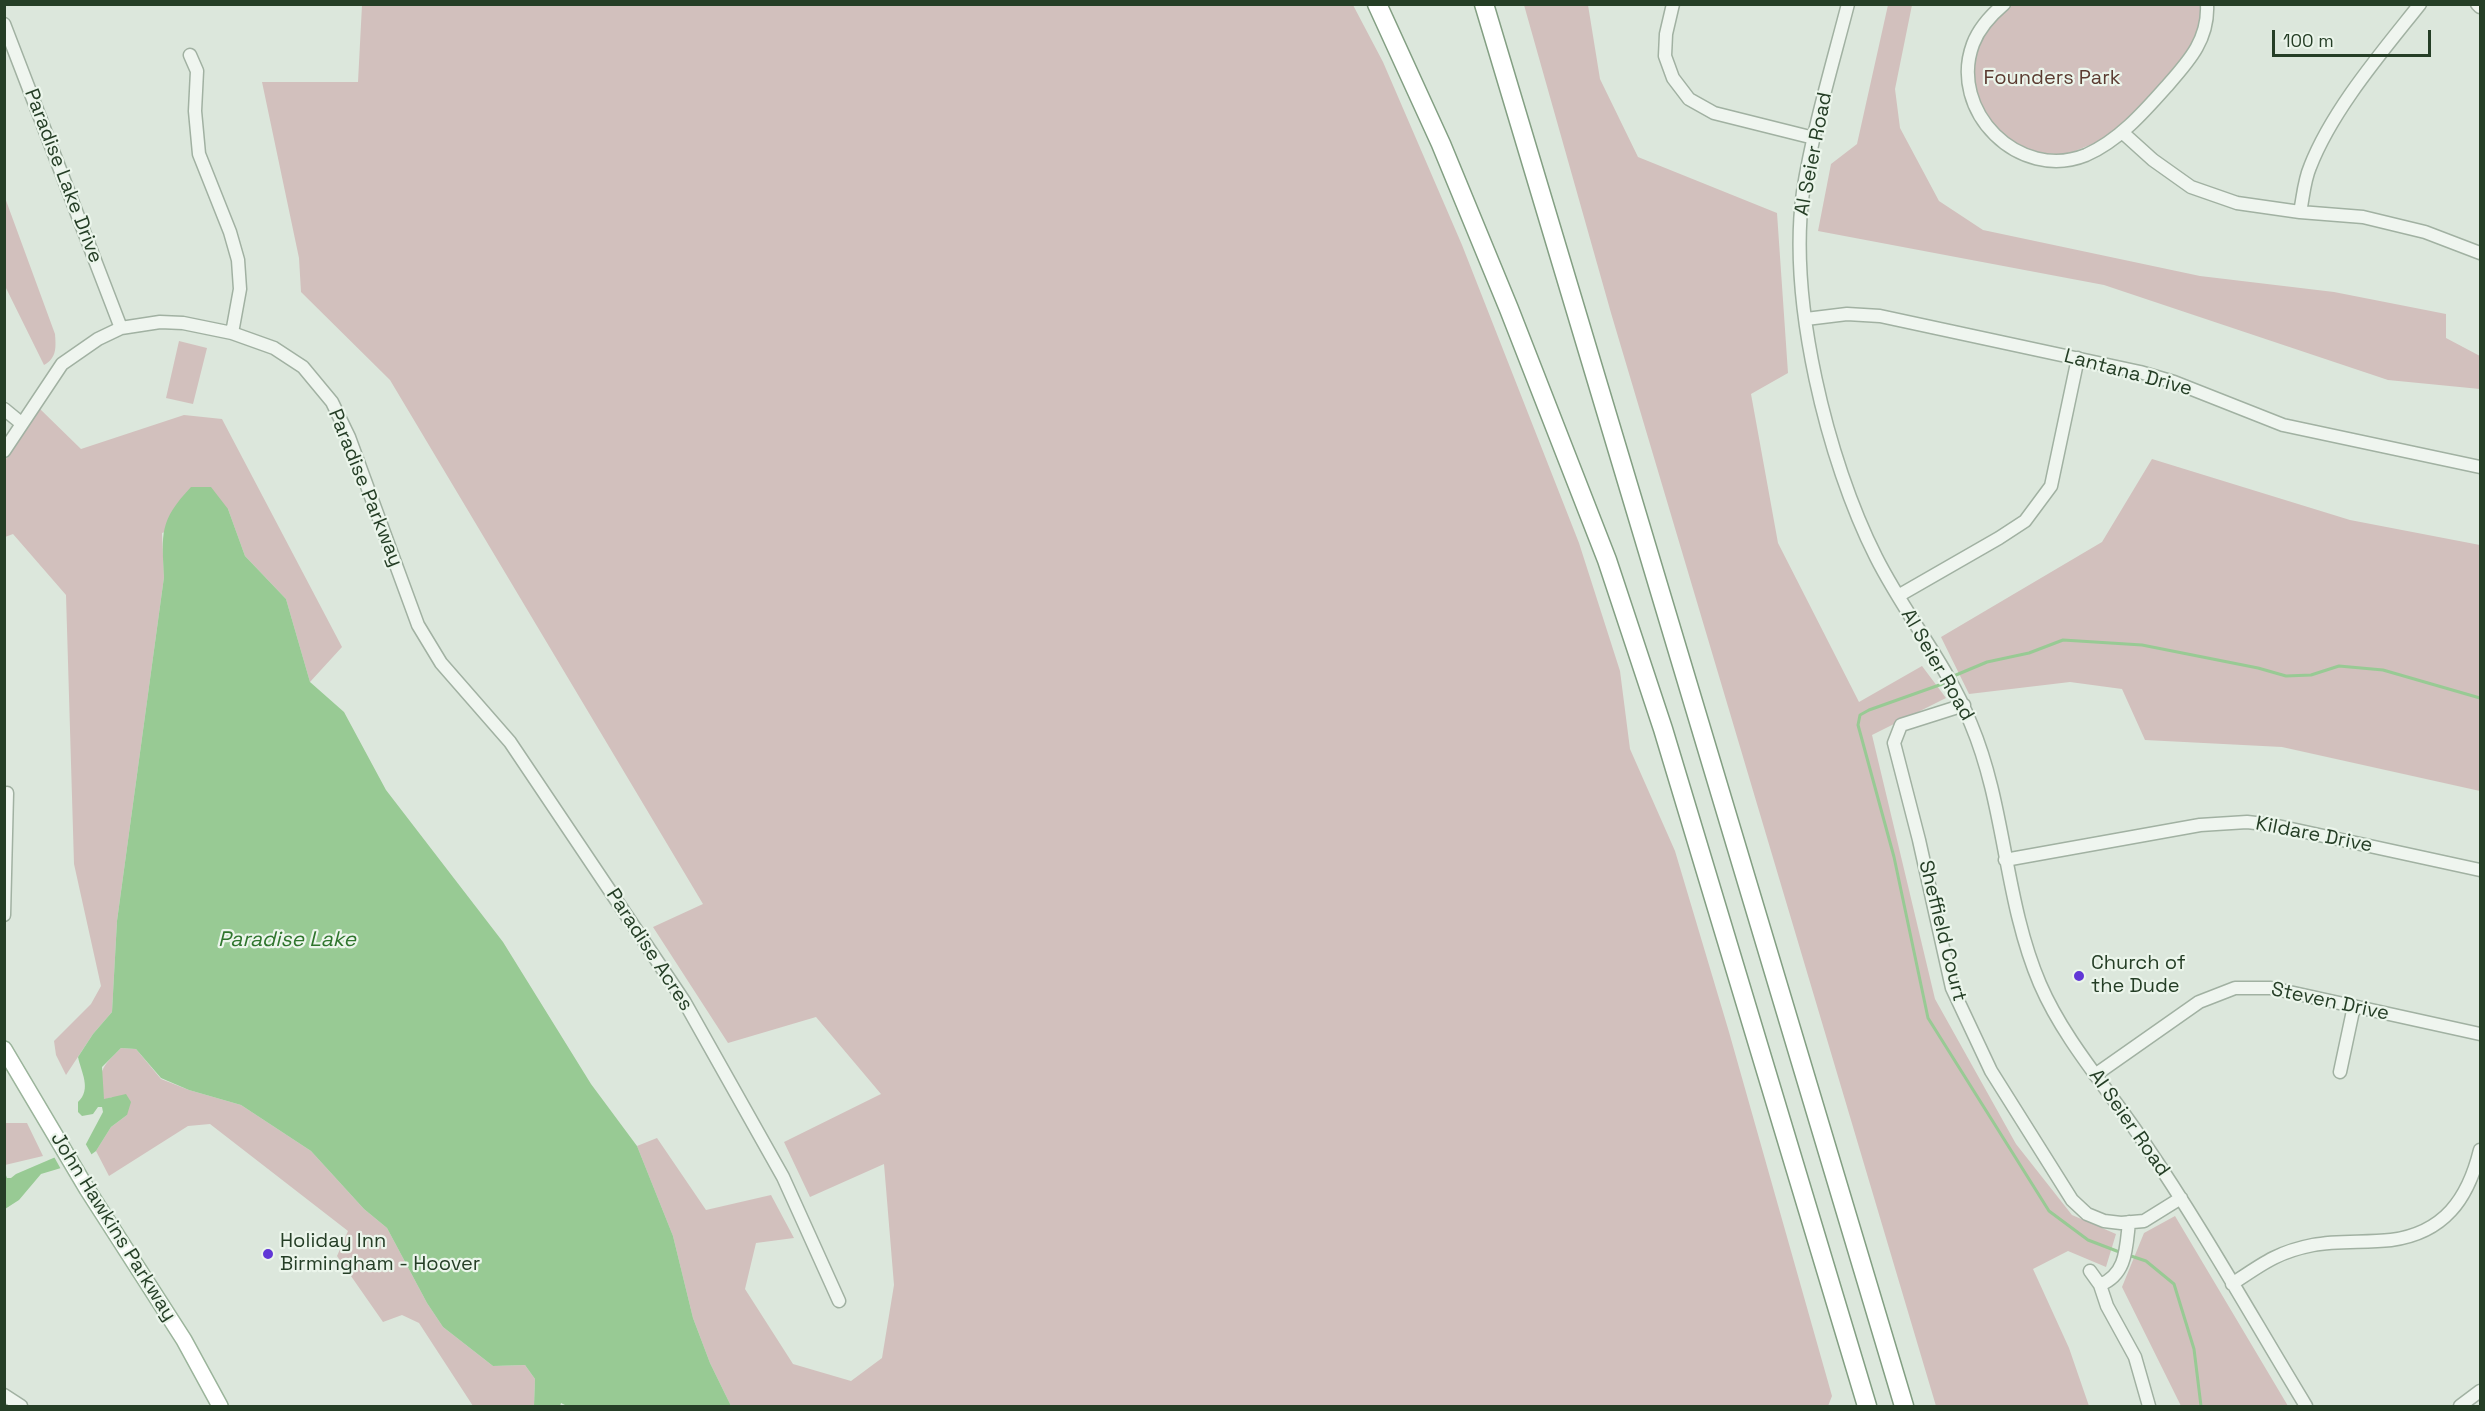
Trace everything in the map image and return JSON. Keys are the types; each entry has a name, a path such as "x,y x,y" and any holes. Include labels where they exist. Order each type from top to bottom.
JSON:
{"highway":[{"path":"1377,4 1441,144 1505,298 1607,560 1680,786 1867,1407"},
{"path":"1484,4 1904,1407"}],"main road":[{"name":"John Hawkins Parkway","path":"4,1049 87,1189 184,1340 220,1407"}],"street":[{"path":"1673,4 1666,34 1665,56 1673,78 1689,99 1714,113 1814,138"},
{"name":"Al Seier Road","path":"1848,4 1814,138 1803,191 1800,223 1800,256 1806,319 1819,394 1845,485 1875,556 1964,705 1990,775 2015,911 2040,986 2057,1018 2181,1198 2306,1407"},
{"path":"2004,4 1988,18 1973,44 1970,88 1986,126 1994,136 2017,152 2049,160 2083,156 2122,132 2192,57 2206,29 2207,4"},
{"path":"2300,212 2309,168 2333,122 2358,83 2420,4"},
{"path":"2477,4 2481,7"},
{"name":"Paradise Lake Drive","path":"4,24 121,328"},
{"path":"190,55 197,71 195,111 200,154 230,232 238,260 240,289 232,333"},
{"path":"2122,132 2153,160 2191,187 2236,203 2300,212 2363,217 2425,232 2481,253"},
{"name":"Lantana Drive","path":"1806,319 1847,314 1880,316 2078,358 2174,382 2283,425 2481,467"},
{"name":"Paradise Parkway","path":"4,451 62,364 81,349 121,328 160,322 183,323 232,333 264,344 303,367 332,402 349,437 418,625"},
{"path":"1898,596 2025,521 2051,486 2078,358"},
{"path":"4,409 21,423"},
{"name":"Paradise Parkway","path":"4,440 21,423"},
{"name":"Paradise Acres","path":"418,625 441,663 510,742 684,1002 783,1177 839,1301"},
{"name":"Sheffield Court","path":"1964,705 1901,725 1894,743 1953,988 1990,1071 2072,1200 2087,1214 2121,1223 2144,1221 2181,1198"},
{"path":"4,915 7,793"},
{"name":"Kildare Drive","path":"2005,860 2200,825 2247,822 2273,825 2481,870"},
{"name":"Steven Drive","path":"2096,1075 2199,1002 2216,993 2235,988 2271,988 2481,1034"},
{"path":"2340,1072 2354,1006"},
{"path":"2232,1284 2275,1255 2315,1244 2391,1240 2414,1235 2442,1221 2456,1208 2474,1176 2481,1150"},
{"path":"2100,1285 2112,1280 2118,1273 2126,1246 2129,1222"},
{"path":"2090,1271 2100,1285 2108,1306 2135,1357 2149,1407"},
{"path":"2460,1407 2481,1391"},
{"path":"4,1395 21,1407"}],"green space":[{"path":"362,5 1353,5 1383,62 1462,245 1579,543 1620,671 1630,749 1675,851 1729,1032 1832,1396 1828,1406 731,1406 710,1363 693,1318 673,1236 637,1146 657,1138 706,1210 771,1195 794,1238 756,1243 745,1289 793,1364 851,1381 882,1358 894,1285 884,1164 810,1197 784,1142 881,1094 816,1017 728,1043 653,927 703,904 390,380 301,292 299,258 262,82 358,82"},
{"path":"1524,5 1588,5 1600,79 1638,157 1777,213 1788,373 1751,394 1778,543 1859,702 1922,666 1946,698 1872,735 1935,999 2016,1144 2072,1215 2116,1234 2106,1267 2068,1251 2033,1269 2069,1348 2089,1406 1936,1406 1611,313"},
{"path":"1888,5 1912,5 1895,89 1900,128 1939,201 1983,230 2200,276 2334,292 2446,314 2446,338 2480,356 2480,389 2388,380 2104,285 1818,231 1831,164 1857,144"},
{"name":"Founders Park","path":"2008,5 2200,5 2201,22 2188,51 2122,132 2065,155 2036,152 2007,141 1981,111 1973,82 1973,46"},
{"path":"4,195 55,334 53,356 44,365 5,286"},
{"path":"179,341 207,348 193,404 166,398"},
{"path":"39,408 81,449 184,415 222,419 342,647 310,682 286,599 245,556 228,509 162,533 164,577 117,921 112,1012 93,1034 66,1075 56,1055 54,1041 91,1004 101,986 74,864 66,595 13,534 5,537 4,462"},
{"path":"2152,459 2350,520 2480,545 2480,791 2282,747 2145,740 2122,689 2070,682 1969,694 1941,637 2102,542"},
{"path":"121,1048 136,1049 161,1079 189,1090 241,1105 311,1151 364,1209 387,1228 427,1303 443,1327 493,1366 525,1365 535,1379 534,1406 473,1406 419,1323 402,1315 383,1322 337,1256 348,1231 210,1124 188,1126 109,1176 96,1151 111,1127 127,1115 112,1097 104,1100 101,1076 105,1066"},
{"path":"4,1123 27,1123 43,1156 5,1165"},
{"path":"2175,1216 2288,1406 2181,1406 2122,1287 2144,1233"}],"water":[{"name":"Paradise Lake","path":"191,487 211,487 228,509 245,556 286,599 310,682 344,712 386,790 503,942 591,1084 637,1146 673,1236 693,1318 710,1363 731,1406 567,1406 561,1403 560,1406 534,1406 535,1379 525,1365 493,1366 443,1327 427,1303 387,1228 364,1209 311,1151 241,1105 189,1090 161,1078 136,1049 121,1048 102,1067 104,1099 126,1094 131,1102 127,1115 111,1127 96,1151 81,1162 41,1174 19,1200 5,1209 4,1170 7,1178 11,1178 86,1144 103,1112 102,1107 98,1107 93,1114 82,1116 78,1112 78,1102 85,1086 78,1057 93,1034 112,1012 117,921 164,577 163,538 173,509"}],"pier":[{"path":"84,1141 93,1157 83,1165 62,1171 53,1155"}],"waterway":[{"path":"1956,675 1987,662 2029,653 2063,640 2142,645 2258,668 2286,676 2311,675 2339,666 2383,670 2480,698"},
{"path":"1945,683 1869,710 1860,715 1858,725 1894,857 1928,1018 2049,1211 2088,1240 2122,1253"},
{"path":"2128,1255 2146,1261 2174,1284 2194,1349 2201,1406"}],"place":[{"name":"Church of the Dude","path":"2079,976"},
{"name":"Holiday Inn Birmingham - Hoover","path":"268,1254"}]}
